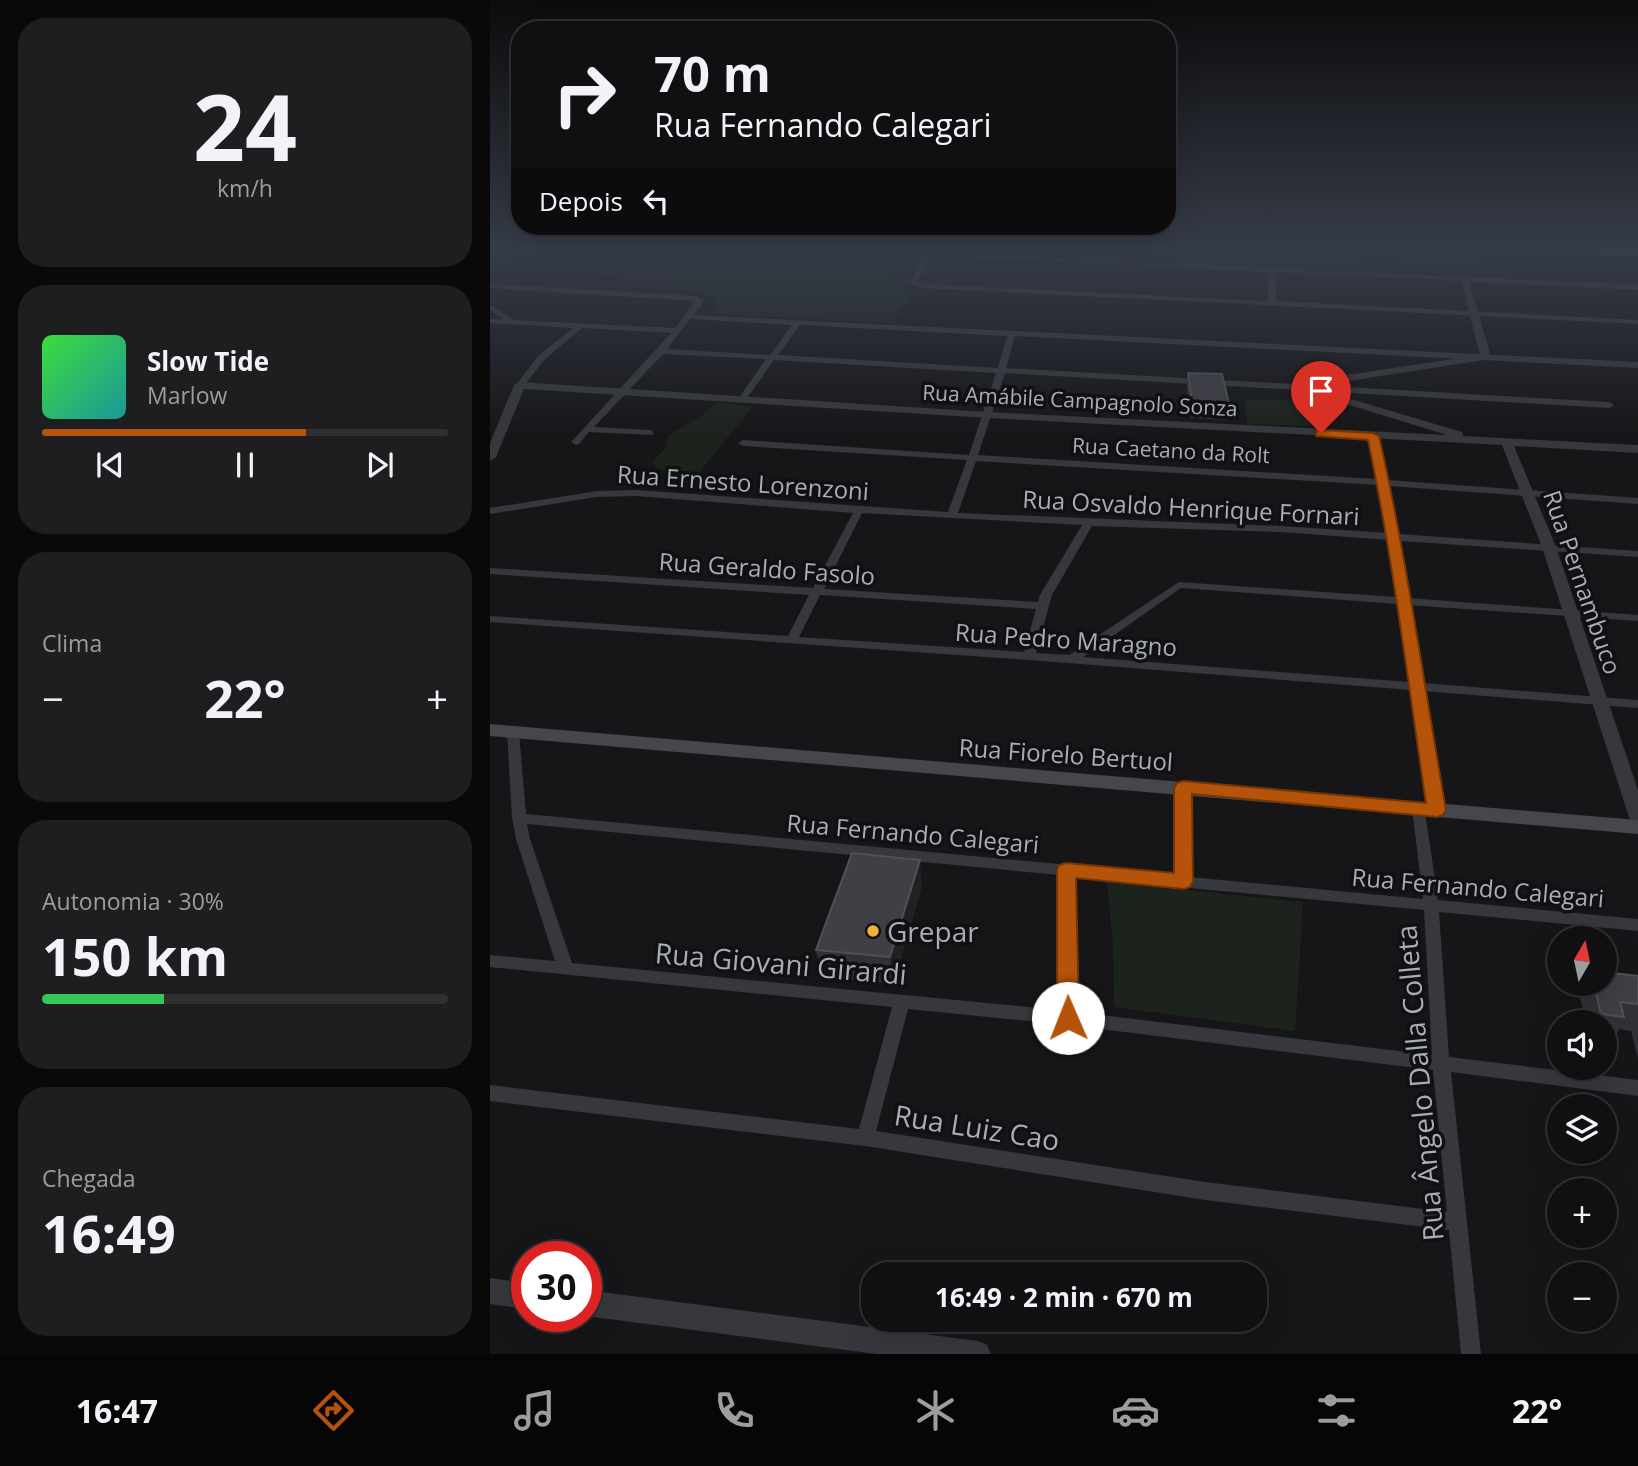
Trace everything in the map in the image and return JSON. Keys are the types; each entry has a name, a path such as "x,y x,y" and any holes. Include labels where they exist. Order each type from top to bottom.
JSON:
{"main road":[{"name":"Rua Fiorelo Bertuol","path":"490,730 1638,827"}],"street":[{"path":"497,311 511,322"},
{"path":"576,442 661,351 692,311"},
{"path":"1417,311 1638,322"},
{"path":"1474,314 1486,356"},
{"path":"688,317 1638,365"},
{"path":"490,321 678,331"},
{"path":"742,399 797,323"},
{"path":"490,457 520,385 541,358 581,325"},
{"path":"952,516 988,415 1012,333"},
{"path":"661,351 1610,405"},
{"path":"1294,386 1486,356"},
{"name":"Rua Amábile Campagnolo Sonza","path":"520,385 988,415 1638,449"},
{"path":"1294,386 1484,443"},
{"path":"587,429 650,433"},
{"name":"Rua Ângelo Dalla Colleta","path":"1373,436 1395,538 1416,686 1428,809 1441,1063 1471,1354"},
{"name":"Rua Caetano da Rolt","path":"743,443 972,459 1384,481 1638,500"},
{"name":"Rua Pernambuco","path":"1507,443 1549,547 1638,817"},
{"name":"Rua Ernesto Lorenzoni","path":"490,510 617,492 952,516"},
{"path":"792,639 859,510"},
{"name":"Rua Osvaldo Henrique Fornari","path":"952,516 1280,529 1638,554"},
{"path":"1029,656 1041,606 1089,522"},
{"name":"Rua Geraldo Fasolo","path":"490,572 1041,606"},
{"path":"1070,660 1172,587 1188,584 1638,618"},
{"name":"Rua Pedro Maragno","path":"490,619 1029,656 1638,704"},
{"path":"513,732 519,818 566,969"},
{"path":"1183,788 1184,881"},
{"name":"Rua Fernando Calegari","path":"519,818 1638,925"},
{"path":"1066,870 1068,1018 1638,1088"},
{"name":"Rua Giovani Girardi","path":"490,961 1068,1018"},
{"path":"865,1138 902,1001"},
{"name":"Rua Luiz Cao","path":"490,1093 865,1138 1205,1191 1456,1222"},
{"path":"490,1291 511,1294"},
{"path":"602,1305 978,1354"}],"shaded area":[{"path":"712,311 900,311 893,323 711,314"},
{"path":"1245,399 1307,401 1311,426 1247,424"},
{"path":"717,402 753,407 686,488 666,487 678,472 656,468 653,461 665,448 668,436 704,414"},
{"path":"1107,882 1303,902 1295,1031 1114,1007 1113,946"}],"building":[{"path":"1188,373 1222,374 1229,404 1192,402"},
{"name":"Grepar","path":"852,853 920,860 890,957 816,950"},
{"path":"1617,973 1638,976 1638,1004 1620,1002 1624,1017 1617,1016 1617,1010 1600,1010 1597,996 1617,996"}],"place":[{"name":"Grepar","path":"873,931"}],"route":[{"path":"1068,1018 1066,870 1184,881 1183,788 1437,810 1402,601 1395,538 1373,436 1321,433"}]}
